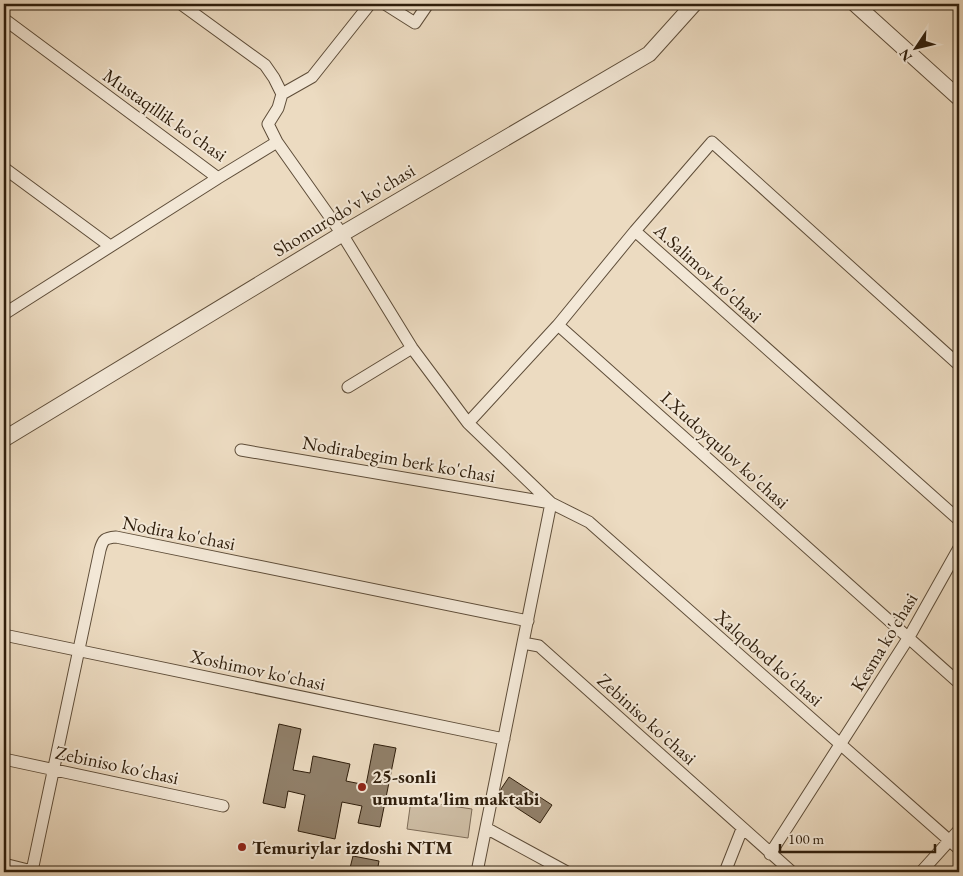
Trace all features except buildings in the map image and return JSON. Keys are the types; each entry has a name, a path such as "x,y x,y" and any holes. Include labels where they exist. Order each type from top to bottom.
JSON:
{"street":[{"path":"181,4 265,65 282,94 278,108 268,124 277,142 342,234 412,348 468,423 551,503 477,872"},
{"path":"282,94 312,77 370,4"},
{"path":"386,4 415,23 428,4"},
{"name":"Shomurodo'v ko'chasi","path":"4,439 342,234 649,54 694,4"},
{"path":"855,4 959,98"},
{"name":"Mustaqillik ko'chasi","path":"4,19 218,178 277,142"},
{"name":"A.Salimov ko'chasi","path":"959,365 712,142 635,231 959,520"},
{"path":"4,168 110,246"},
{"path":"4,314 218,178"},
{"path":"468,423 558,325 635,231"},
{"name":"I.Xudoyqulov ko'chasi","path":"558,325 959,683"},
{"path":"348,387 412,348"},
{"name":"Nodirabegim berk ko'chasi","path":"241,450 551,503"},
{"name":"Xalqobod ko'chasi","path":"551,503 589,522 959,849"},
{"name":"Nodira ko'chasi","path":"35,872 53,769 78,650 102,541 106,538 116,537 528,621"},
{"name":"Kesma ko'chasi","path":"770,854 909,637 959,548"},
{"name":"Xoshimov ko'chasi","path":"4,635 504,739"},
{"name":"Zebiniso ko'chasi","path":"523,643 539,646 792,872"},
{"name":"Zebiniso ko'chasi","path":"4,759 223,806"},
{"path":"486,828 567,872"},
{"path":"725,872 742,829"},
{"path":"921,872 959,830"},
{"path":"4,864 35,872"}],"shaded area":[{"path":"411,800 472,809 468,838 407,829"}],"place":[{"name":"25-sonli umumta'lim maktabi","path":"362,787"},
{"name":"Temuriylar izdoshi NTM","path":"242,847"}]}
